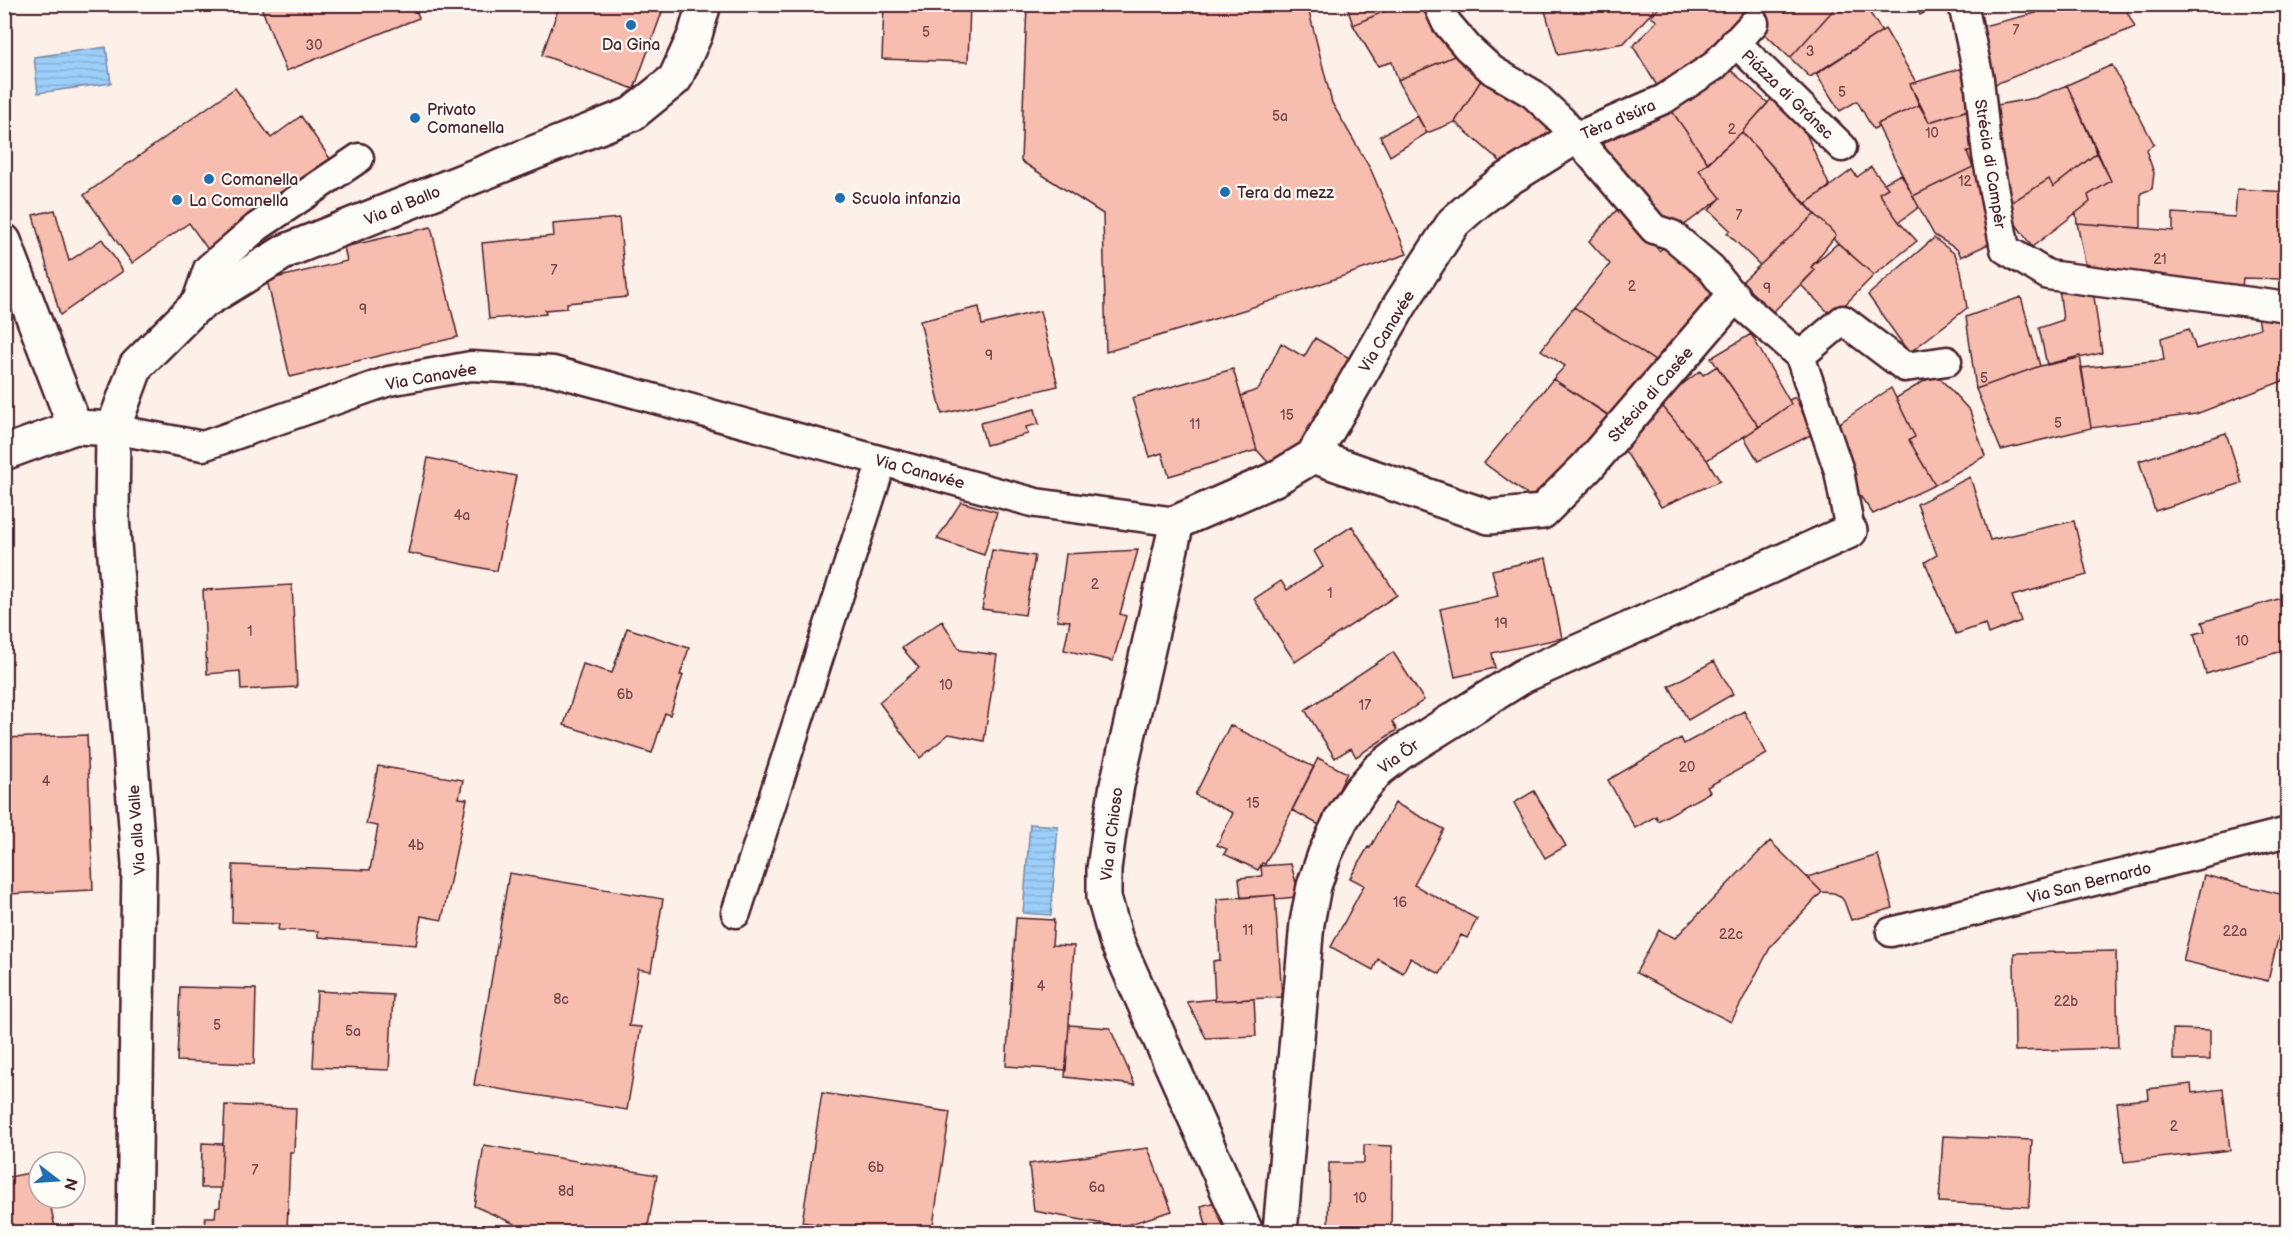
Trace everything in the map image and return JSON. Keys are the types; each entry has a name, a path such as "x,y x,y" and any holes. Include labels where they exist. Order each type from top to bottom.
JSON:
{"street":[{"name":"Via al Ballo","path":"114,429 136,366 195,307 286,251 632,114 675,79 695,35 704,4"},
{"name":"Via Canavée","path":"1177,522 1275,479 1313,456 1400,305 1454,222 1503,182 1574,138"},
{"path":"4,241 75,427"},
{"name":"Strécia di Casée","path":"1313,456 1489,517 1542,512 1587,467 1733,297"},
{"path":"4,453 75,427 114,429"},
{"name":"Via alla Valle","path":"114,429 112,518 139,864 134,1233"},
{"name":"Via al Chioso","path":"1177,522 1117,785 1104,869 1104,897 1116,940 1246,1233"},
{"name":"Via Ör","path":"1280,1233 1307,923 1314,886 1325,854 1360,791 1378,770 1400,753 1523,676 1850,531"}],"lane":[{"name":"Tèra d'súra","path":"1438,4 1446,22 1468,48 1492,70 1533,94 1561,120 1574,138 1664,99 1714,66 1744,32"},
{"name":"Strécia di Campèr","path":"1963,4 1978,79 1987,155 2005,249 2048,275 2288,307"},
{"name":"Piázza di Gránsc","path":"1744,32 1842,147"},
{"path":"1574,138 1654,230 1672,235 1712,268 1733,297 1800,356 1839,471 1850,531"},
{"path":"195,307 208,269 257,227 359,158"},
{"path":"1800,356 1843,320 1905,367 1947,361"},
{"name":"Via Canavée","path":"114,429 203,446 389,381 471,366 554,371 1036,503 1177,522"},
{"path":"736,913 882,461"},
{"name":"Via San Bernardo","path":"1891,932 2288,832"}],"water":[{"path":"106,47 111,83 38,93 34,57"},
{"path":"1030,824 1058,826 1051,915 1023,913"}],"building":[{"path":"260,4 414,4 419,18 286,71"},
{"path":"560,4 665,4 634,89 542,55"},
{"path":"884,4 970,4 968,62 882,59"},
{"name":"Tera da mezz","path":"1027,4 1307,4 1332,103 1371,170 1407,254 1247,309 1106,352 1103,214 1021,161"},
{"path":"1346,4 1401,4 1353,25"},
{"path":"1401,4 1425,4 1459,54 1398,80 1392,62 1378,66 1353,25"},
{"path":"1543,4 1649,4 1654,10 1624,43 1558,55"},
{"path":"1662,4 1749,4 1742,12 1748,18 1662,94 1633,46 1657,21 1651,17"},
{"path":"1749,4 1834,4 1836,7 1790,58 1742,12"},
{"path":"1848,4 1864,4 1882,31 1810,77 1790,58 1836,7 1840,11"},
{"path":"1914,4 1941,4 1920,15"},
{"path":"2030,4 2123,4 2135,27 1986,88 1975,28 2036,13"},
{"path":"1885,29 1916,82 1910,84 1919,105 1877,124 1878,127 1873,129 1857,101 1840,111 1816,74"},
{"path":"1459,54 1486,72 1455,122 1427,133 1398,80"},
{"path":"2112,65 2154,144 2146,150 2154,173 2152,189 2141,193 2141,228 2077,223 2076,213 2090,202 2088,195 2111,181 2067,85"},
{"path":"1969,66 1981,106 1929,122 1910,84"},
{"path":"1727,67 1768,103 1742,132 1708,163 1667,104"},
{"path":"1486,72 1561,127 1508,168 1455,122"},
{"path":"2067,85 2097,153 2053,187 2049,179 2004,207 1986,107 2035,98"},
{"name":"Comanella","path":"235,88 271,138 301,116 333,163 209,251 189,223 132,263 84,195"},
{"path":"1772,98 1805,131 1830,187 1805,204 1742,132"},
{"path":"1667,104 1708,163 1699,170 1721,198 1676,231 1591,151"},
{"path":"1919,105 1929,122 1979,107 1983,143 1967,152 1973,167 1913,196 1877,124"},
{"path":"1417,116 1427,133 1390,156 1380,136"},
{"path":"1742,132 1815,214 1760,265 1727,233 1730,230 1709,210 1721,198 1699,170"},
{"path":"1983,143 1997,240 1961,257 1958,250 1934,235 1913,196 1973,167 1967,152"},
{"path":"2097,153 2111,181 2088,195 2090,202 2032,247 2004,207 2049,179 2053,187"},
{"path":"1871,167 1888,188 1879,193 1899,222 1917,241 1874,275 1833,239 1836,235 1805,204 1852,170 1857,177"},
{"path":"1901,174 1919,207 1899,222 1879,193 1888,188 1884,183"},
{"path":"2237,189 2288,192 2281,279 2243,278 2242,287 2088,277 2077,223 2173,231 2173,213 2235,217"},
{"path":"1623,203 1659,251 1674,239 1719,285 1658,363 1574,307 1610,264 1589,241"},
{"path":"55,210 69,261 102,239 123,271 60,315 33,215"},
{"path":"1815,214 1836,235 1811,267 1815,270 1768,317 1732,291"},
{"path":"619,218 627,297 567,303 567,308 545,310 546,314 489,319 482,243 554,236 553,224"},
{"path":"431,227 458,337 290,377 267,280 347,261 344,247"},
{"path":"1934,238 1955,254 1961,270 1967,308 1909,353 1868,295"},
{"path":"1838,243 1874,275 1833,317 1801,285 1815,270 1811,267"},
{"path":"2058,280 2092,283 2102,353 2047,365 2039,328 2063,320"},
{"path":"2021,297 2040,366 1976,389 1966,317"},
{"path":"979,307 982,325 1040,311 1058,386 942,414 920,321"},
{"path":"1574,307 1658,363 1619,422 1553,379 1565,366 1541,350"},
{"path":"2257,310 2288,313 2288,379 2196,414 2091,428 2081,368 2164,360 2161,338 2189,329 2196,349 2260,328"},
{"path":"1751,334 1791,404 1759,427 1711,358"},
{"path":"1315,338 1358,363 1294,461 1276,471 1257,450 1241,396 1259,389 1281,343 1304,357"},
{"path":"2080,356 2091,428 2001,450 1976,389 2040,366"},
{"path":"1717,366 1759,427 1707,460 1659,402 1700,371 1703,375"},
{"path":"1233,369 1257,450 1169,476 1162,453 1150,457 1132,398"},
{"path":"1936,374 1970,411 1985,456 1935,485 1909,440 1915,437 1896,398"},
{"path":"1553,379 1609,416 1540,504 1484,463"},
{"path":"1891,388 1915,437 1909,440 1935,485 1873,514 1841,469 1832,428"},
{"path":"1795,397 1813,434 1758,461 1744,437 1791,404 1789,400"},
{"path":"1659,402 1707,460 1720,481 1661,507 1624,449"},
{"path":"1035,409 1039,424 1026,427 1028,434 986,445 980,423"},
{"path":"2226,433 2242,483 2155,511 2139,461"},
{"path":"428,458 516,476 497,571 408,553"},
{"path":"1970,477 1990,540 2074,521 2087,575 2012,596 2021,621 1988,634 1985,624 1956,634 1925,562 1937,555 1917,504"},
{"path":"961,502 997,512 984,555 937,539"},
{"path":"1352,526 1397,595 1295,662 1254,599 1281,581 1287,590 1323,567 1314,551"},
{"path":"992,550 1035,556 1025,615 982,609"},
{"path":"1138,550 1120,614 1126,616 1113,661 1064,650 1070,621 1057,620 1066,554"},
{"path":"1546,558 1562,638 1492,653 1495,668 1455,677 1440,609 1498,596 1492,570"},
{"path":"292,585 297,687 241,690 240,671 207,674 203,590"},
{"path":"2288,596 2288,649 2206,674 2194,634 2205,631 2202,622"},
{"path":"942,621 960,650 997,655 984,741 949,734 920,758 879,702 919,668 902,648"},
{"path":"627,628 689,648 670,715 665,713 652,753 564,725 583,664 612,673"},
{"path":"1393,652 1424,700 1392,722 1397,730 1356,757 1351,748 1335,758 1305,710"},
{"path":"1714,661 1733,694 1688,720 1669,686"},
{"path":"1744,711 1767,754 1707,787 1710,792 1658,821 1656,816 1635,828 1608,780 1681,738 1684,744"},
{"path":"1230,725 1314,767 1265,864 1262,863 1258,870 1224,854 1227,849 1217,845 1233,813 1195,795"},
{"path":"87,735 93,890 7,894 4,738"},
{"path":"1318,758 1347,773 1321,826 1292,810"},
{"path":"378,766 463,780 459,798 467,799 442,920 421,916 416,945 318,937 318,931 278,930 279,924 232,922 233,865 370,870 378,826 366,824"},
{"path":"1534,791 1566,846 1545,858 1514,803"},
{"path":"1395,803 1444,829 1414,885 1477,919 1467,938 1461,935 1440,974 1410,958 1403,973 1378,959 1373,970 1331,947 1364,885 1350,878"},
{"path":"1770,841 1822,892 1771,946 1731,1022 1636,973 1659,930 1675,938"},
{"path":"1878,855 1893,908 1851,920 1840,896 1822,892 1807,877"},
{"path":"1291,864 1297,887 1295,897 1276,899 1275,895 1241,898 1239,878 1262,876 1261,866"},
{"path":"509,873 663,899 651,971 638,969 629,1026 641,1027 627,1110 474,1085"},
{"path":"2204,875 2288,896 2268,981 2183,961"},
{"path":"1275,895 1282,997 1215,1001 1213,961 1220,960 1217,899"},
{"path":"1016,918 1054,920 1052,945 1074,946 1066,1070 1006,1066"},
{"path":"2116,951 2118,1048 2015,1051 2014,953"},
{"path":"180,987 256,989 254,1064 177,1061"},
{"path":"317,991 393,995 389,1070 313,1067"},
{"path":"1215,999 1215,1001 1254,999 1256,1036 1206,1038 1187,1002"},
{"path":"1069,1025 1110,1028 1135,1085 1065,1077"},
{"path":"2173,1029 2210,1030 2210,1060 2173,1060"},
{"path":"2191,1084 2192,1093 2223,1089 2230,1150 2124,1162 2117,1102 2149,1099 2148,1089"},
{"path":"822,1093 950,1112 932,1232 870,1232 802,1222"},
{"path":"225,1105 296,1108 294,1152 290,1152 287,1230 291,1232 204,1232 205,1217 215,1217 216,1208 220,1207"},
{"path":"1943,1136 2032,1140 2029,1207 1939,1202"},
{"path":"202,1143 223,1144 221,1188 201,1188"},
{"path":"484,1145 657,1175 647,1232 514,1232 515,1224 474,1206"},
{"path":"1364,1145 1392,1146 1391,1232 1328,1232 1329,1163 1364,1163"},
{"path":"1148,1148 1172,1211 1120,1227 1034,1211 1029,1164"},
{"path":"27,1173 27,1210 51,1210 56,1232 4,1232 4,1178"},
{"path":"1219,1201 1229,1232 1208,1232 1201,1206"}],"place":[{"name":"Da Gina","path":"631,25"},
{"name":"Privato Comanella","path":"415,118"},
{"name":"Comanella","path":"209,179"},
{"name":"Tera da mezz","path":"1225,192"},
{"name":"Scuola infanzia","path":"840,198"},
{"name":"La Comanella","path":"177,200"}]}
